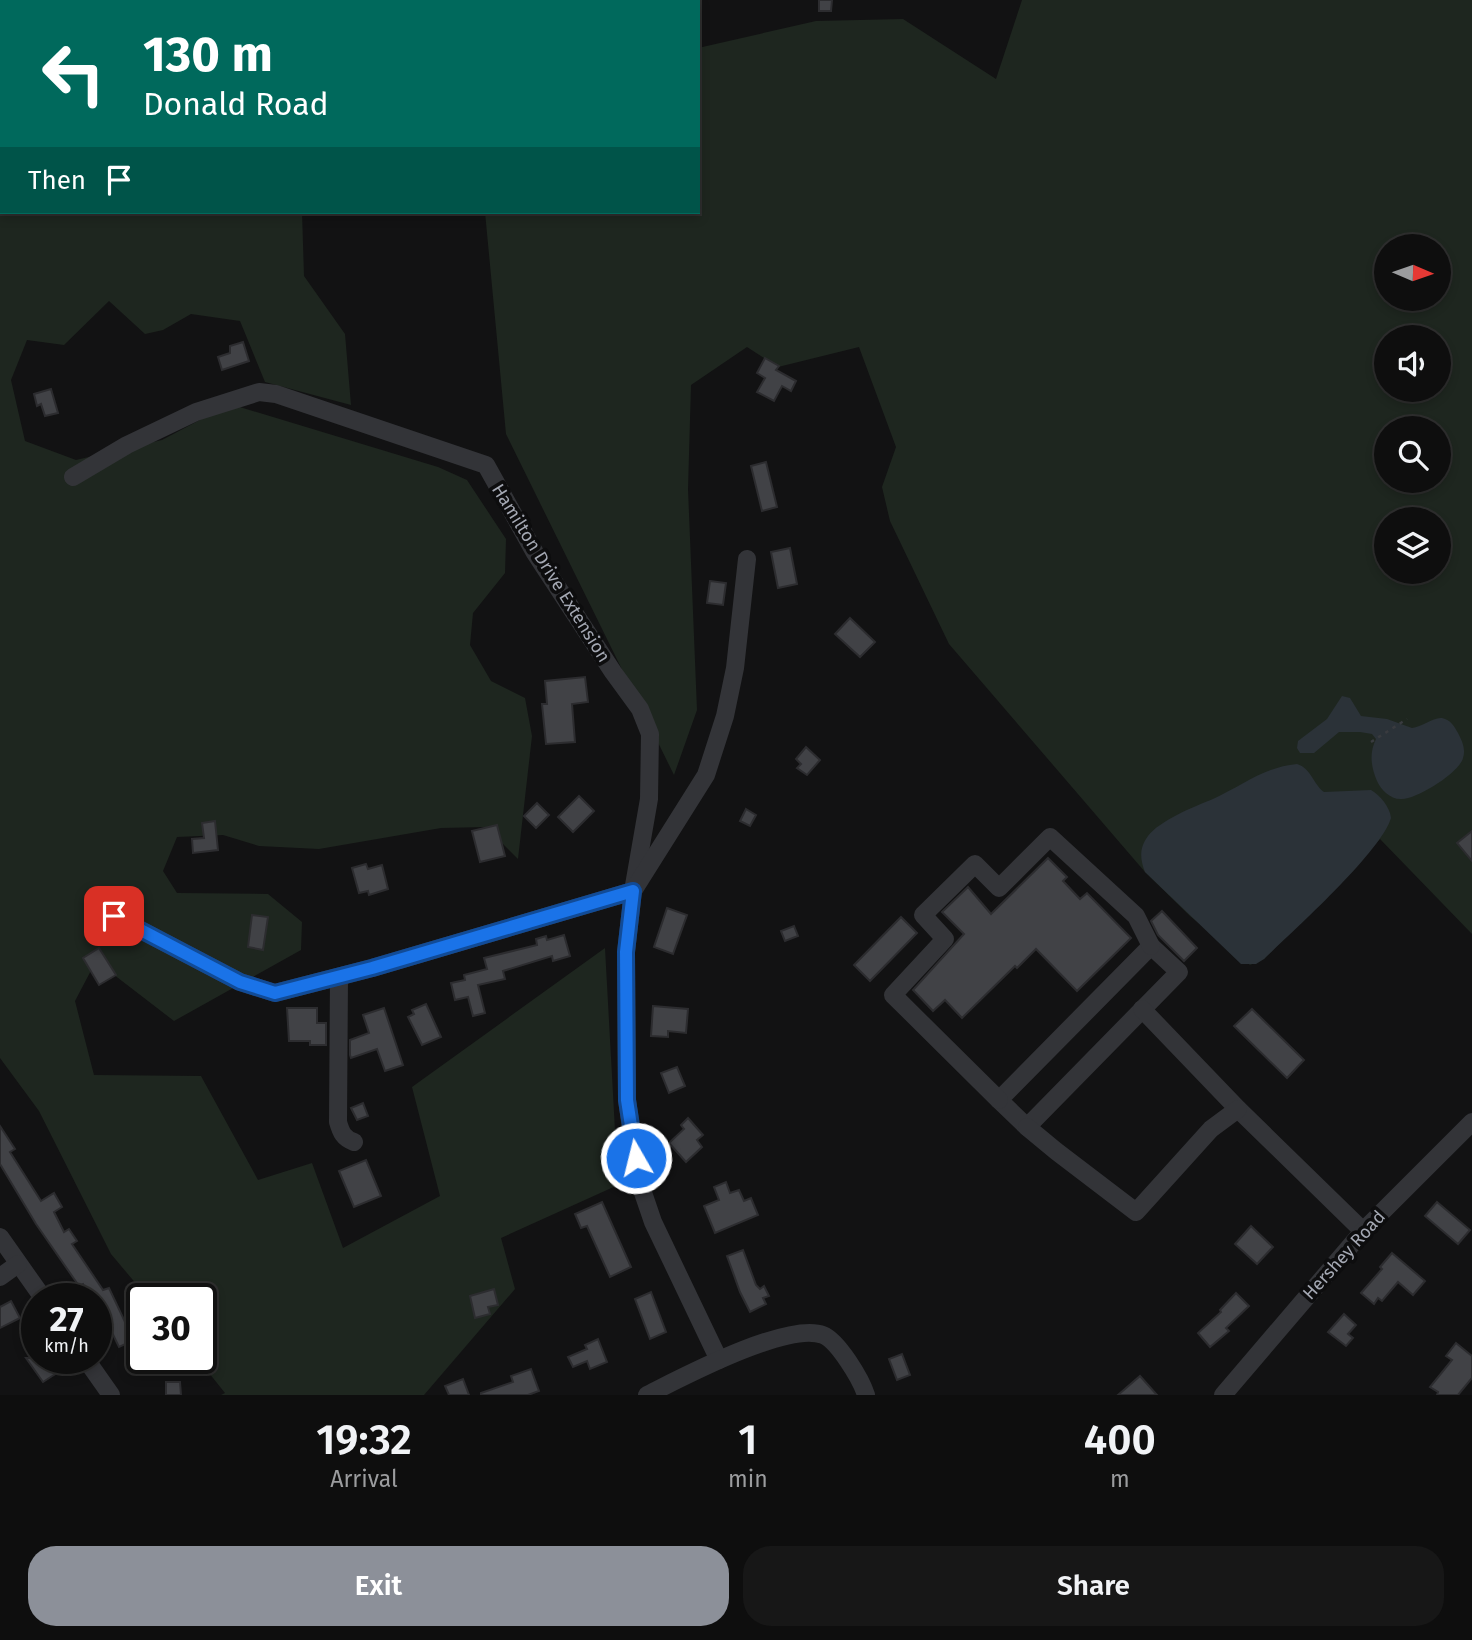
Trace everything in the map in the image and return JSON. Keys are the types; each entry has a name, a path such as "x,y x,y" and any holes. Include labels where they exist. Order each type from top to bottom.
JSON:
{"street":[{"name":"Hamilton Drive Extension","path":"73,477 127,445 196,412 259,392 276,394 486,465 535,553 640,709 650,734 649,799 633,891 626,952 627,1100 638,1178 653,1223 719,1360"},
{"name":"Hamilton Drive Extension","path":"633,891 706,775 725,716 732,680 747,559"},
{"path":"1027,1126 1179,972 1151,946 1136,916 1050,837 999,888 975,864 923,915 945,939 893,995 1027,1126 1136,1212 1211,1129 1238,1109"},
{"path":"114,916 240,982 275,993 339,977 633,891"},
{"path":"999,1100 1151,946"},
{"path":"339,977 338,1122 341,1133 354,1142"},
{"path":"1142,1009 1238,1109 1363,1231"},
{"name":"Hershey Road","path":"1223,1395 1363,1231 1472,1122"},
{"path":"0,1237 32,1283"},
{"path":"0,1277 18,1264"},
{"path":"646,1395 719,1360 793,1334 810,1332 824,1335 846,1359 866,1395"},
{"path":"96,1374 111,1395"}],"path":[{"path":"1371,742 1407,719"}],"shaded area":[{"path":"1022,0 1472,0 1472,934 1380,839 1264,959 1250,965 1190,916 1145,872 949,644 890,521 882,487 896,447 859,347 778,367 747,347 691,385 688,489 697,710 674,775 506,434 485,214 700,214 700,48 816,21 903,19 996,79"},
{"path":"0,214 302,214 304,276 345,334 351,405 265,382 240,321 191,314 163,330 145,334 109,301 64,345 27,340 11,380 25,441 76,460 162,440 230,404 438,467 467,480 506,539 505,573 473,613 470,645 491,681 525,698 532,736 518,859 486,827 441,828 319,849 259,846 223,835 177,837 163,871 177,893 268,894 302,922 301,950 174,1021 96,961 75,1001 94,1075 201,1076 258,1180 312,1163 343,1248 440,1196 412,1087 605,948 618,1185 501,1238 515,1289 424,1395 221,1395 225,1393 210,1374 217,1374 217,1283 135,1283 111,1254 39,1111 0,1058"},
{"path":"1342,696 1350,698 1361,716 1387,719 1412,728 1439,718 1448,720 1463,745 1464,755 1460,764 1446,778 1427,790 1409,798 1398,799 1387,794 1377,781 1372,760 1376,739 1372,734 1339,732 1314,753 1300,753 1297,748 1298,741 1327,719"},
{"path":"1297,764 1306,769 1324,792 1371,790 1384,802 1391,818 1371,850 1314,911 1264,959 1256,964 1241,964 1145,872 1141,858 1142,849 1153,830 1187,810 1264,773"}],"building":[{"path":"819,0 832,0 831,11 819,11"},
{"path":"243,342 249,361 222,370 218,357 230,353 230,346"},
{"path":"765,358 779,366 776,370 796,381 791,391 782,386 774,401 757,392 765,378 757,373"},
{"path":"51,389 58,413 45,416 41,404 37,406 34,394"},
{"path":"766,462 777,507 762,511 751,466"},
{"path":"790,548 797,584 778,588 771,552"},
{"path":"710,581 726,583 723,605 707,603"},
{"path":"850,618 875,642 860,657 835,634"},
{"path":"585,677 588,702 572,704 575,742 546,744 542,704 547,704 545,681"},
{"path":"806,747 820,760 807,775 797,768 801,764 796,759"},
{"path":"579,796 594,811 573,832 558,817"},
{"path":"537,803 549,815 536,828 524,816"},
{"path":"746,809 756,815 750,826 740,821"},
{"path":"215,821 218,850 193,853 192,839 204,838 202,823"},
{"path":"497,825 505,856 480,862 472,831"},
{"path":"1472,831 1472,861 1457,843"},
{"path":"1048,858 1067,877 1063,881 1080,899 1087,893 1131,938 1077,991 1036,949 962,1018 945,1000 933,1011 913,990 964,934 942,912 968,887 991,914"},
{"path":"366,864 368,869 382,865 388,889 369,895 368,891 359,893 352,868"},
{"path":"667,908 687,915 673,954 654,947"},
{"path":"1162,911 1197,948 1184,961 1158,935 1151,921"},
{"path":"252,915 268,917 263,950 248,947"},
{"path":"901,917 917,933 870,981 854,965"},
{"path":"794,926 798,936 785,941 781,931"},
{"path":"564,935 570,956 553,961 552,956 503,971 505,979 478,985 485,1013 473,1016 468,997 455,1000 451,983 465,980 464,975 487,969 484,958 537,945 536,939 546,936 547,940"},
{"path":"99,948 116,975 99,985 83,958"},
{"path":"426,1004 441,1037 422,1045 408,1017 414,1014 412,1010"},
{"path":"653,1006 688,1009 686,1033 668,1031 668,1037 651,1036"},
{"path":"287,1008 317,1008 317,1023 326,1023 326,1045 310,1045 310,1041 289,1041"},
{"path":"384,1008 403,1065 385,1071 377,1049 351,1058 350,1055 350,1040 369,1033 363,1015"},
{"path":"1252,1009 1304,1060 1287,1078 1234,1026"},
{"path":"677,1067 685,1086 669,1093 661,1073"},
{"path":"363,1103 368,1116 357,1120 351,1108"},
{"path":"688,1118 703,1135 697,1140 702,1147 686,1162 669,1143 684,1129 681,1125"},
{"path":"0,1126 15,1149 10,1152 41,1201 54,1193 62,1207 54,1212 64,1232 69,1229 77,1241 72,1244 98,1283 77,1283 36,1224 0,1164"},
{"path":"366,1160 381,1196 354,1207 339,1171"},
{"path":"726,1182 730,1193 739,1190 744,1201 751,1198 758,1215 715,1233 704,1206 719,1200 714,1187"},
{"path":"602,1202 631,1267 610,1277 587,1226 581,1228 575,1214"},
{"path":"1437,1202 1470,1230 1458,1244 1425,1216"},
{"path":"1251,1226 1273,1247 1257,1264 1235,1244"},
{"path":"743,1250 756,1285 760,1289 764,1286 769,1296 763,1298 766,1304 750,1312 727,1256"},
{"path":"1392,1253 1425,1281 1413,1295 1398,1282 1382,1301 1378,1298 1374,1304 1361,1293"},
{"path":"494,1289 498,1305 488,1307 490,1314 475,1318 470,1296"},
{"path":"651,1292 666,1332 650,1339 635,1299"},
{"path":"1236,1293 1249,1306 1226,1328 1229,1331 1210,1347 1198,1333 1221,1312"},
{"path":"112,1294 126,1322 126,1344 119,1347 112,1333"},
{"path":"11,1301 20,1318 0,1328 0,1307"},
{"path":"1344,1314 1356,1325 1348,1334 1353,1338 1346,1346 1328,1332"},
{"path":"598,1339 607,1362 590,1369 587,1361 573,1367 568,1357 587,1349 585,1345"},
{"path":"1456,1343 1472,1356 1472,1378 1458,1395 1437,1395 1438,1392 1430,1387 1452,1360 1446,1356"},
{"path":"902,1354 910,1375 897,1380 889,1359"},
{"path":"531,1369 539,1391 528,1395 481,1395 513,1382 511,1376"},
{"path":"37,1374 55,1374 43,1382"},
{"path":"1140,1376 1157,1395 1118,1395"},
{"path":"463,1379 469,1395 449,1395 445,1386"},
{"path":"166,1382 180,1382 181,1395 166,1395"}],"route":[{"path":"114,916 240,982 275,993 372,968 633,891 626,952 627,1100 636,1158"}]}
